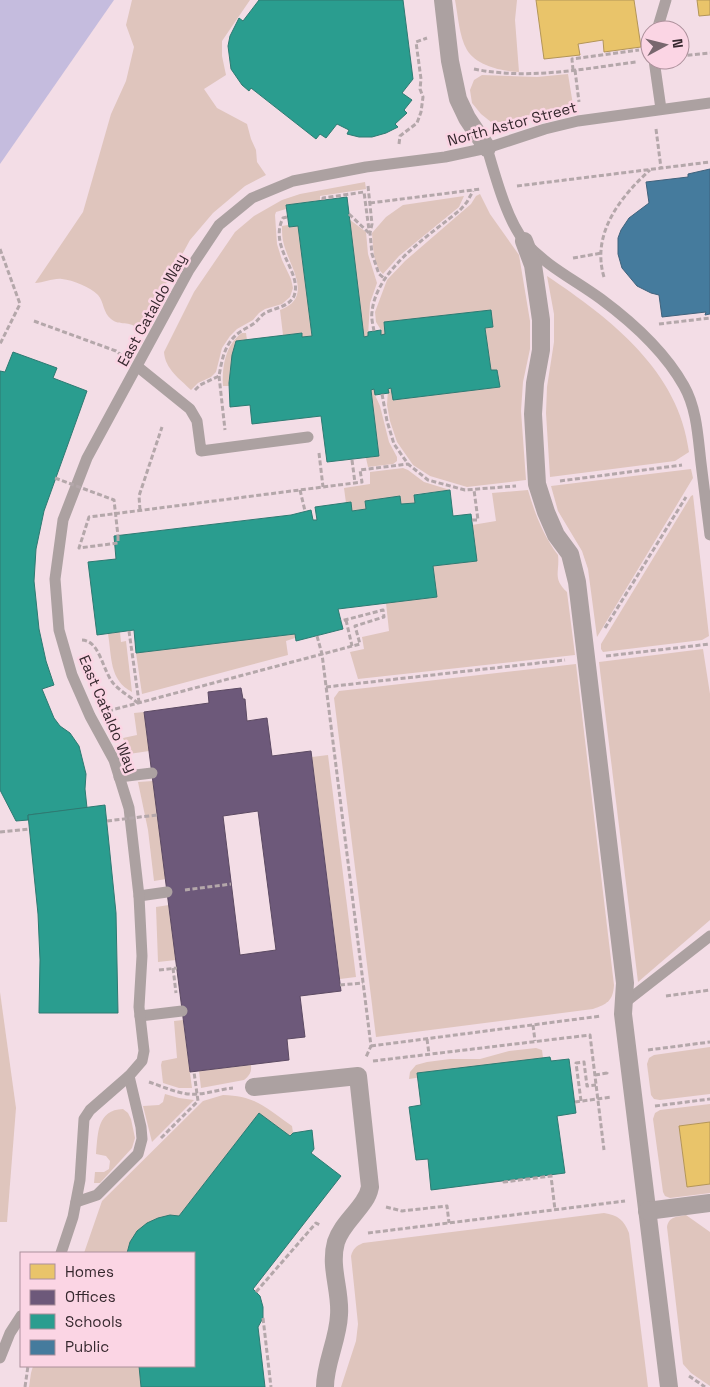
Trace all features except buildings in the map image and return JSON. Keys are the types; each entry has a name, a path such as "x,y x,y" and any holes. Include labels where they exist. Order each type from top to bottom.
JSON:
{"street":[{"path":"443,0 451,64 461,105 467,118 487,148"},
{"path":"524,241 533,265 542,320 541,350 535,383 533,414 537,484 556,535 570,554 574,568 625,983 623,1014 669,1387"},
{"path":"254,1088 358,1076 370,1187 365,1200 342,1230 333,1259 340,1314 336,1340 325,1379 325,1387"},
{"path":"646,1205 710,1203"}],"lane":[{"path":"660,20 666,0"},
{"path":"655,70 657,110"},
{"name":"North Astor Street","path":"293,181 366,167 444,157 487,148 545,128 581,120 710,103"},
{"path":"487,148 498,184 514,224 524,241 546,262 607,304 634,327 667,361 684,387 698,431 710,534"},
{"name":"East Cataldo Way","path":"61,1252 73,1217 80,1180 84,1119 90,1110 130,1076 142,1061 144,1052 139,1007 142,956 139,896 128,808 114,760 90,716 72,675 59,630 55,579 63,520 87,458 189,270 218,225 252,198 293,181"},
{"path":"138,367 190,409 197,421 201,451 308,437"},
{"path":"120,777 152,773"},
{"path":"139,896 167,892"},
{"path":"623,1004 710,936"},
{"path":"140,1016 180,1011"},
{"path":"76,1202 97,1195 138,1154 142,1139 141,1127 130,1076"},
{"path":"0,1358 10,1333 20,1318"}],"path":[{"path":"401,162 398,143 400,136 417,123 423,97 420,88 421,79 416,42 436,34 446,23"},
{"path":"581,120 572,59 640,50"},
{"path":"690,55 710,53"},
{"path":"451,64 498,74 529,74 640,61"},
{"path":"657,110 661,168"},
{"path":"370,204 473,191 498,184 710,162"},
{"path":"366,167 372,224 370,233"},
{"path":"607,304 608,293 601,267 602,245 607,225 616,208 634,184 650,169"},
{"path":"374,331 372,312 384,278 401,259 460,210 473,191"},
{"path":"323,200 323,198 364,192 372,254 379,274 384,278"},
{"path":"349,214 370,233"},
{"path":"223,409 219,376 223,356 229,342 264,314 284,306 293,297 296,287 294,277 284,258 280,244 279,226 283,218 287,217"},
{"path":"0,249 20,304 0,344"},
{"path":"634,327 710,318"},
{"path":"34,321 116,351 138,367"},
{"path":"182,403 200,385 219,376"},
{"path":"140,510 138,496 162,427"},
{"path":"308,437 316,436 323,487"},
{"path":"352,460 355,483"},
{"path":"55,478 114,500 118,536 118,543 80,548 89,517 140,510 362,482 360,470 408,464"},
{"path":"586,658 702,471"},
{"path":"300,490 306,511"},
{"path":"472,520 478,520 474,490"},
{"path":"90,716 360,644 355,626 384,617 384,610 344,621 352,646"},
{"path":"129,631 139,703"},
{"path":"317,636 322,654 371,1046 364,1062 590,1035 604,1150"},
{"path":"63,642 84,640 90,642 96,647 101,662 114,683 139,703"},
{"path":"326,688 710,644"},
{"path":"107,821 158,815"},
{"path":"0,832 29,829"},
{"path":"167,892 231,884"},
{"path":"173,968 180,1011"},
{"path":"340,986 363,983"},
{"path":"664,996 710,990"},
{"path":"371,1046 603,1016 623,1004"},
{"path":"533,1025 535,1041"},
{"path":"427,1039 429,1054"},
{"path":"628,1053 710,1042"},
{"path":"581,1101 576,1063 584,1062 587,1086 596,1084"},
{"path":"138,1154 155,1144 198,1101 194,1072"},
{"path":"130,1076 183,1093 197,1095 222,1089 254,1088"},
{"path":"575,1102 605,1098"},
{"path":"634,1109 710,1099"},
{"path":"504,1181 551,1176 556,1210"},
{"path":"365,1200 402,1211 447,1206 449,1223"},
{"path":"256,1292 316,1223 339,1236 556,1210 646,1205"},
{"path":"263,1318 271,1387"},
{"path":"25,1387 28,1367"}],"shaded area":[{"path":"0,0 114,0 0,164"},
{"path":"132,0 250,0 222,41 222,56 226,75 204,89 217,108 247,124 256,150 257,162 266,175 245,186 213,213 190,240 147,319 139,330 132,325 118,323 111,319 106,314 98,295 81,284 59,279 35,283 83,212 111,114 126,81 134,47 126,25"},
{"path":"455,0 517,0 515,20 519,72 490,67 471,55 462,38"},
{"path":"568,74 573,105 500,122 491,122 472,103 470,90 474,80 482,75 537,77"},
{"path":"365,182 366,189 320,196 320,200 286,205 286,209 276,212 277,244 293,288 290,297 282,304 265,309 253,320 237,329 222,348 216,372 211,377 198,383 191,390 170,369 164,352 194,292 235,232 254,216 282,200 300,194"},
{"path":"480,194 490,214 519,255 530,321 530,349 523,382 521,411 526,480 467,487 430,476 413,465 397,442 390,421 387,405 388,389 391,388 393,400 500,387 497,370 491,370 485,328 493,327 491,310 384,322 385,334 381,335 381,330 376,322 375,312 387,280 405,261"},
{"path":"464,196 459,207 399,256 383,274 375,260 372,233 386,217 403,205"},
{"path":"349,219 366,232 368,254 377,283 370,303 368,336 364,337"},
{"path":"288,225 289,227 298,226 312,336 302,337 302,333 283,335 280,310 290,305 296,298 298,290 297,281 283,240 282,226"},
{"path":"547,276 595,310 617,329 657,372 672,396 683,423 689,452 675,461 550,477 546,413 547,387 554,342 554,314"},
{"path":"242,333 246,333 247,340 236,341 230,369 229,386 223,386 223,371 228,350"},
{"path":"374,389 389,442 397,457 397,461 393,464 368,467 366,458 379,456 371,390"},
{"path":"403,468 424,482 450,490 415,494 415,503 401,504 400,496 365,501 366,509 352,511 346,503 344,488 370,484 370,472"},
{"path":"691,469 693,478 597,637 588,569 582,551 558,511 551,486"},
{"path":"528,490 540,524 558,555 558,579 567,592 575,655 358,679 350,652 364,649 362,637 389,631 386,603 437,597 433,566 476,561 472,525 496,521 492,493"},
{"path":"693,495 709,636 702,640 603,652 601,644"},
{"path":"120,632 121,642 126,641 132,692 119,681 111,659 108,634"},
{"path":"295,634 295,638 286,641 288,655 142,694 136,653"},
{"path":"703,649 710,694 710,920 638,982 599,662"},
{"path":"576,664 614,985 611,998 606,1003 593,1009 376,1037 334,698 339,691"},
{"path":"144,712 149,751 129,754 123,738 137,735 134,713"},
{"path":"328,755 356,977 340,979 312,757"},
{"path":"153,781 166,879 154,881 148,830 138,782"},
{"path":"169,905 176,960 158,962 156,907"},
{"path":"0,992 16,1108 7,1222 0,1222"},
{"path":"183,1020 192,1088 179,1088 163,1083 162,1061 177,1058 174,1021"},
{"path":"710,1047 710,1094 660,1100 654,1099 651,1095 647,1064 649,1058 654,1055"},
{"path":"536,1048 542,1050 543,1058 409,1079 410,1072 416,1065 427,1062 450,1059 480,1059 509,1051"},
{"path":"251,1065 250,1074 244,1080 201,1088 199,1071"},
{"path":"165,1094 194,1100 152,1142 143,1106 159,1105 163,1102"},
{"path":"223,1095 253,1101 292,1126 293,1133 290,1136 259,1113 179,1216 130,1242 127,1252 84,1252 102,1201 203,1101"},
{"path":"710,1104 710,1122 679,1126 687,1187 710,1184 710,1193 670,1198 665,1196 653,1119 655,1113 660,1110"},
{"path":"123,1109 131,1119 135,1138 132,1148 100,1183 94,1183 95,1172 104,1172 109,1169 110,1161 106,1156 96,1154 100,1124 114,1110"},
{"path":"604,1213 620,1219 629,1233 648,1387 341,1387 356,1341 358,1324 351,1256 358,1245"},
{"path":"686,1215 710,1232 710,1386 691,1373 683,1364 667,1227 672,1219"},
{"path":"33,1367 139,1367 141,1387 29,1387"}]}
